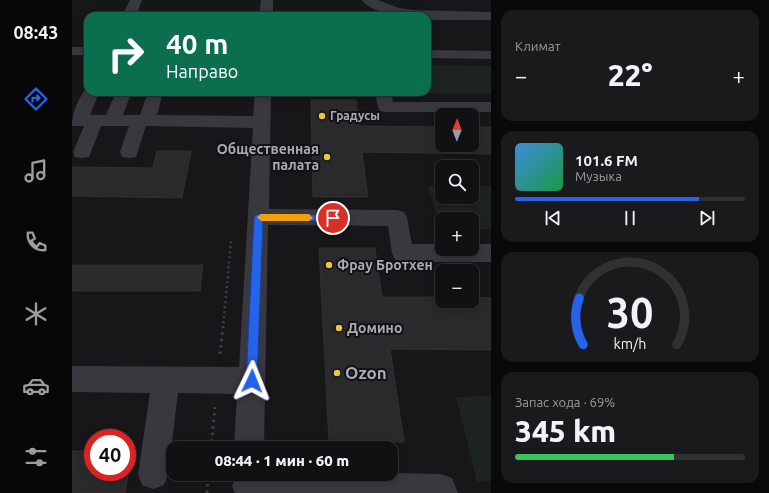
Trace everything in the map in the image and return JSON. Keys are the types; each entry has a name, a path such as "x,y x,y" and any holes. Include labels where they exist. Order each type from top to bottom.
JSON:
{"street":[{"path":"131,12 136,0"},
{"path":"266,12 267,0"},
{"path":"368,0 396,12"},
{"path":"420,0 424,12"},
{"path":"431,15 491,16"},
{"path":"72,51 84,51"},
{"path":"431,54 491,55"},
{"path":"82,152 82,120 90,96"},
{"path":"113,120 122,96"},
{"path":"129,152 154,96"},
{"path":"249,441 263,96"},
{"path":"384,96 386,107 491,107"},
{"path":"82,120 262,122"},
{"path":"258,217 396,218 404,253 491,253"},
{"path":"72,379 252,381"},
{"path":"153,474 166,379"},
{"path":"247,484 442,489 442,493"}],"path":[{"path":"212,441 231,239"},
{"path":"207,493 208,481"}],"shaded area":[{"path":"431,65 491,66 491,94 431,93"},
{"path":"428,186 435,186 435,204 479,204 479,186 491,186 491,229 479,229 479,212 435,212"},
{"path":"491,396 491,481 477,482 456,397"}],"building":[{"path":"311,100 356,100 359,126 435,127 435,152 479,152 479,127 491,127 491,154 362,152 368,197 313,197"},
{"path":"157,151 191,151 182,198 72,196 72,167 153,168"},
{"path":"319,248 375,248 382,297 435,297 435,308 479,308 479,297 491,298 491,350 390,349 404,442 329,441"},
{"path":"72,265 203,265 200,291 72,291"},
{"path":"72,451 84,451 84,481 127,481 125,493 72,493"}],"slow traffic":[{"path":"261,217 309,218"}],"place":[{"name":"Градусы","path":"322,116"},
{"name":"Общественная палата","path":"327,157"},
{"name":"Фрау Бротхен","path":"329,265"},
{"name":"Домино","path":"339,328"},
{"name":"Ozon","path":"337,373"}],"route":[{"path":"252,381 258,217 333,218"}]}
